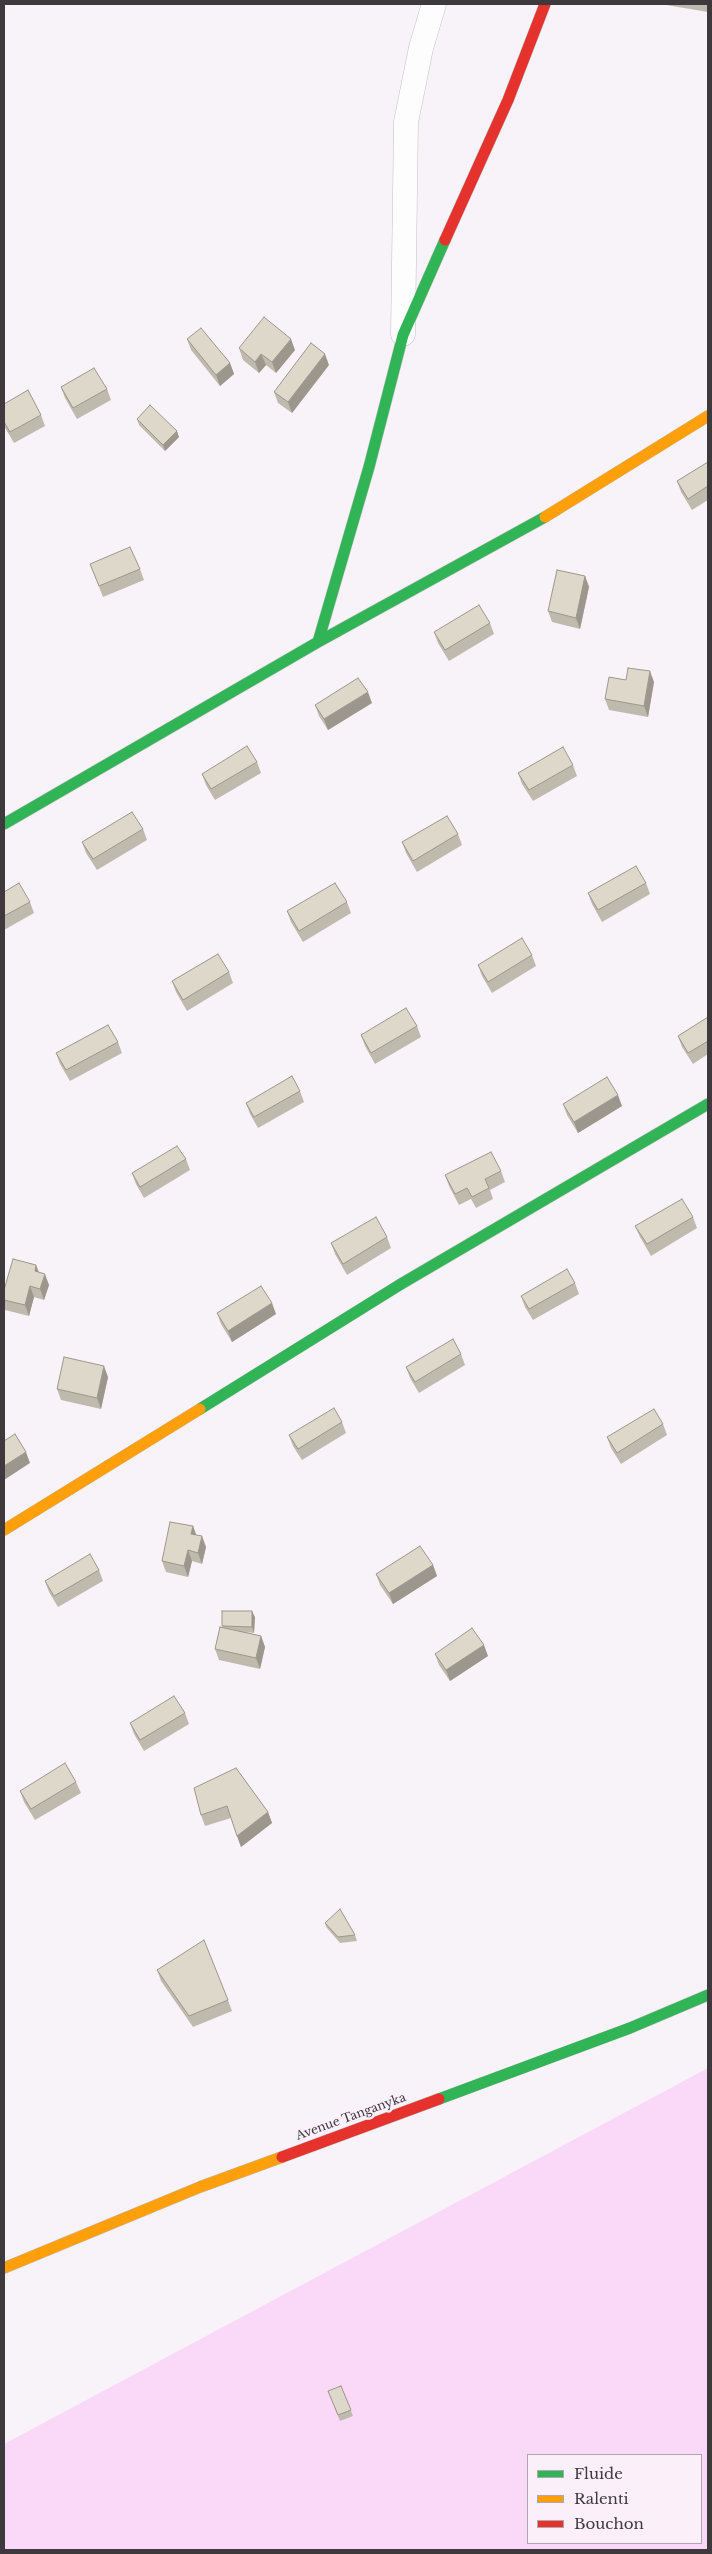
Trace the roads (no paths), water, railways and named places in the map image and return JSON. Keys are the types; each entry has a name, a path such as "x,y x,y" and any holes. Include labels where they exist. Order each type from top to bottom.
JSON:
{"street":[{"path":"403,335 406,122 421,48 434,4"},
{"path":"318,642 369,466 403,335 508,100 545,4"},
{"path":"4,824 122,753 318,642 530,526 708,416"},
{"path":"4,1530 401,1284 708,1104"},
{"name":"Avenue Tanganyka","path":"4,2268 200,2187 621,2031 708,1995"}]}
